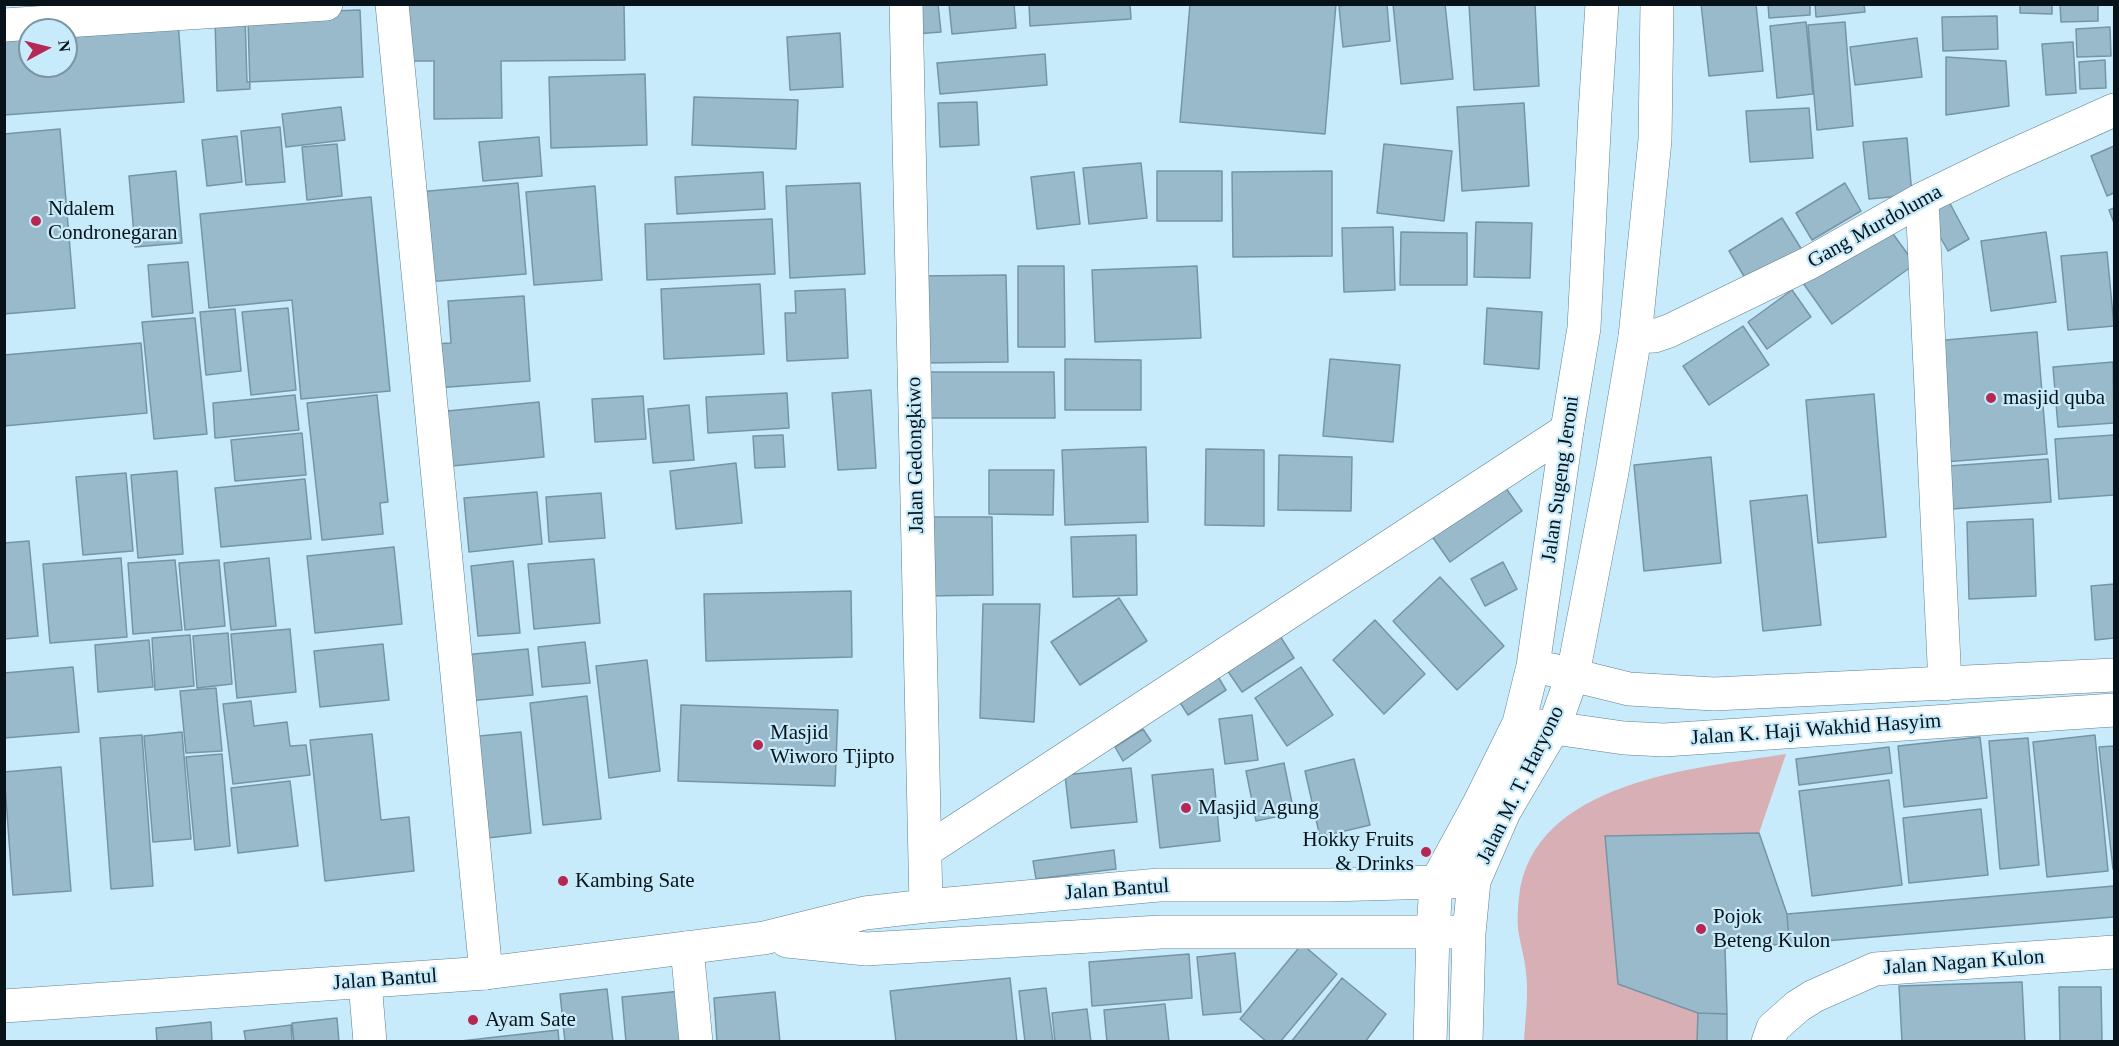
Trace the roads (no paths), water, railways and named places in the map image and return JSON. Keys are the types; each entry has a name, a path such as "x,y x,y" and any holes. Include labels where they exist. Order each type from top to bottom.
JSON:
{"main road":[{"path":"4,25 326,4"},
{"path":"392,4 486,973"},
{"name":"Jalan Gedongkiwo","path":"906,4 926,906"},
{"name":"Jalan Sugeng Jeroni","path":"1433,932 1436,883 1519,723 1533,666 1584,328 1594,113 1602,4"},
{"path":"1572,674 1612,472 1635,337 1655,140 1657,4"},
{"name":"Gang Murdoluma","path":"1635,337 1654,336 1680,326 1809,263 1922,199 2115,110"},
{"path":"1922,199 1945,684"},
{"path":"925,851 1567,430"},
{"name":"Jalan K. Haji Wakhid Hasyim","path":"1533,666 1629,689 1714,694 2115,675"},
{"name":"Jalan M. T. Haryono","path":"1466,1041 1469,933 1474,881 1504,812 1554,727 1572,674"},
{"name":"Jalan K. Haji Wakhid Hasyim","path":"1519,723 1624,738 1664,740 2115,710"},
{"name":"Jalan Bantul","path":"4,1006 486,973 764,938 865,913 1160,885 1474,881"},
{"name":"Jalan Bantul","path":"764,938 866,949 1161,932 1469,933"},
{"path":"1430,1041 1433,932"},
{"path":"687,948 696,1041"},
{"name":"Jalan Nagan Kulon","path":"1768,1041 1773,1028 1798,1006 1814,996 1875,969 2115,952"},
{"path":"365,982 370,1041"}],"place":[{"name":"Ndalem Condronegaran","path":"36,221"},
{"name":"masjid quba","path":"1991,398"},
{"name":"Masjid Wiworo Tjipto","path":"758,745"},
{"name":"Masjid Agung","path":"1186,808"},
{"name":"Hokky Fruits & Drinks","path":"1426,852"},
{"name":"Kambing Sate","path":"563,881"},
{"name":"Pojok Beteng Kulon","path":"1701,929"},
{"name":"Ayam Sate","path":"473,1020"}]}
